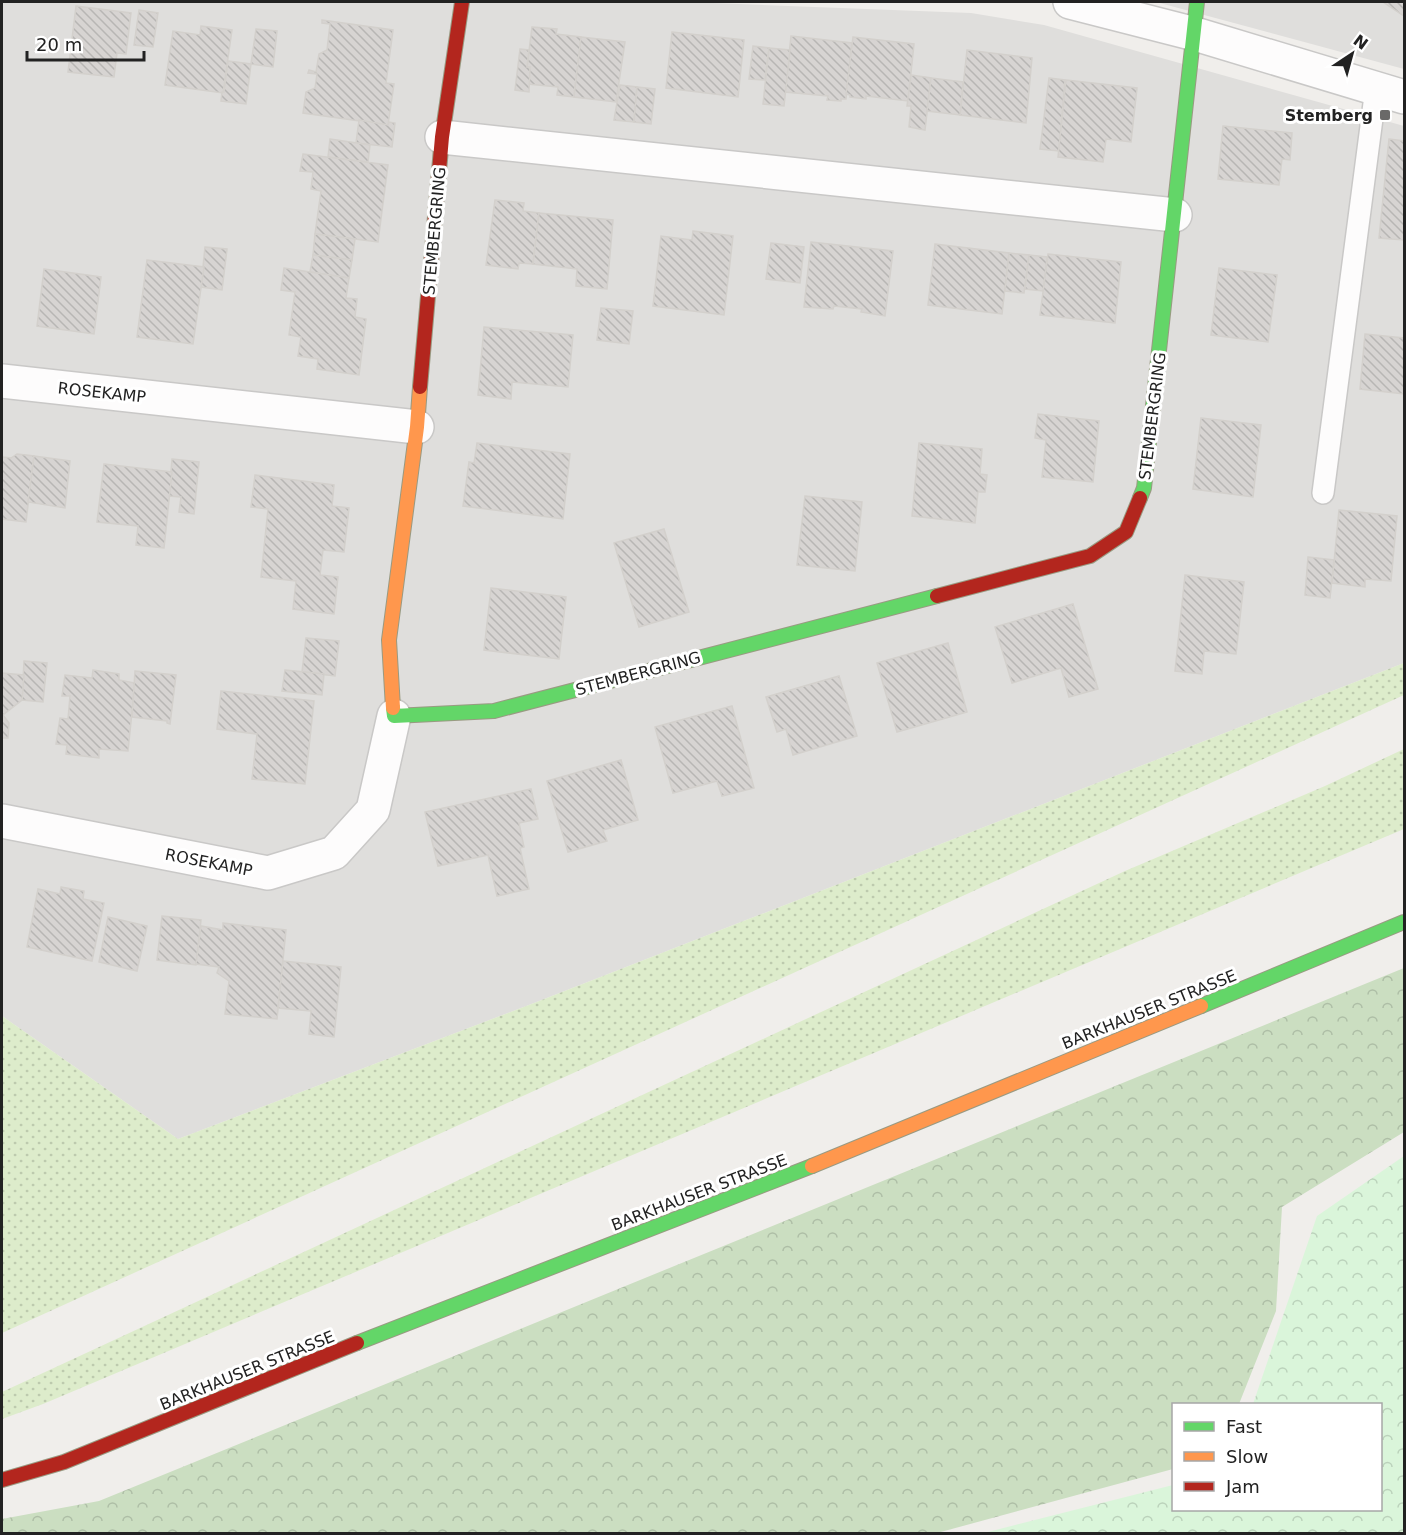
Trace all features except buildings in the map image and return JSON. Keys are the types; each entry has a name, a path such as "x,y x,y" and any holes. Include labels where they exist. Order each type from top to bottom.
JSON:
{"street":[{"name":"STEMBERGRING","path":"462,2 442,137 417,427 389,640 394,716 494,711 1090,556 1126,532 1144,488 1197,2"},
{"path":"1070,2 1195,34 1390,93"},
{"path":"442,137 1175,215"},
{"name":"ROSEKAMP","path":"2,381 417,427"},
{"name":"ROSEKAMP","path":"2,821 268,873 334,853 373,810 394,716"},
{"name":"BARKHAUSER STRASSE","path":"2,1480 64,1462 342,1348 817,1164 1404,922"}],"lane":[{"path":"1323,493 1390,93"}],"shaded area":[{"path":"2,2 688,2 971,13 1044,25 1404,126 1404,663 534,1003 178,1139 2,1016"},
{"path":"1156,2 1404,2 1404,69"}],"green space":[{"path":"1404,663 1404,695 2,1333 2,1016 178,1139 534,1003"},
{"path":"1404,749 1404,829 43,1404 2,1419 2,1392 1125,871 1325,786"},
{"path":"1404,968 1404,1132 1282,1207 1276,1311 1239,1403 1172,1403 1172,1469 937,1533 2,1533 2,1519 99,1501"},
{"path":"1404,1156 1404,1533 984,1533 1172,1485 1172,1511 1382,1511 1382,1403 1253,1403 1317,1216"}],"traffic: fast":[{"path":"1140,498 1144,488 1197,2"},
{"path":"393,708 394,716 494,711 937,596"},
{"path":"1201,1006 1404,922"},
{"path":"357,1343 812,1166"}],"traffic: slow":[{"path":"393,708 389,640 417,427 420,387"},
{"path":"812,1166 1201,1006"}],"traffic: jam":[{"path":"420,387 442,137 462,2"},
{"path":"937,596 1090,556 1126,532 1140,498"},
{"path":"2,1480 64,1462 357,1343"}],"place":[{"name":"Stemberg","path":"1385,115"}]}
